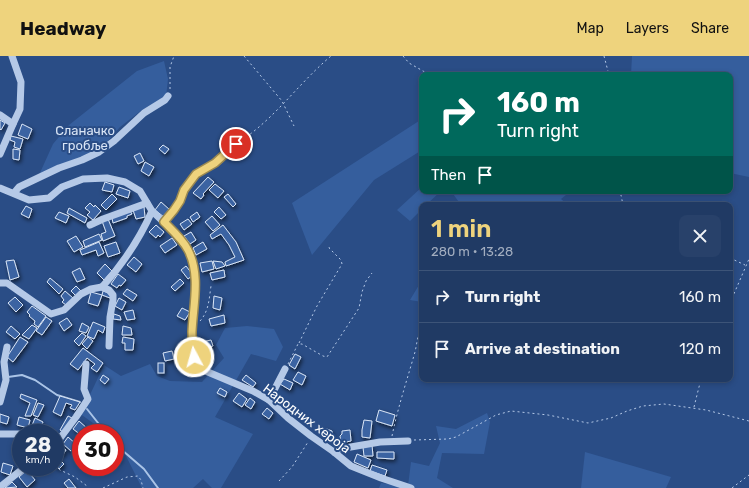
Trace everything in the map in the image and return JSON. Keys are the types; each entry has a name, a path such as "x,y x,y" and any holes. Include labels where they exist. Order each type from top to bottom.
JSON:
{"street":[{"path":"0,154 20,109 21,90 19,72 12,56"},
{"path":"14,193 18,188 59,168 82,160 98,152 114,141 144,113 165,100 168,96"},
{"path":"0,115 13,124"},
{"path":"164,222 174,210 180,201 184,190 196,174 215,163 236,144"},
{"name":"Народних хероја","path":"0,188 29,200 49,198 62,187 83,179 107,178 125,182 140,190 152,211 175,233 188,249 194,265 195,291 192,334 194,357 203,370 253,391 269,400 288,418 351,466 390,482 410,488"},
{"path":"90,225 148,203"},
{"path":"102,287 111,277 145,228 152,211"},
{"path":"0,283 7,283 51,314 64,310 81,294 91,289 102,287 109,290 113,295 110,317 109,346"},
{"path":"0,402 5,376 4,362 7,347"},
{"path":"64,433 88,399 84,389 86,364"},
{"path":"269,400 285,369"},
{"path":"0,434 12,434"},
{"path":"334,452 339,449 354,446 408,441"},
{"path":"1,487 14,476"}],"path":[{"path":"168,96 170,90 170,67 174,56"},
{"path":"244,56 282,101 294,126"},
{"path":"236,144 265,122 313,70 331,56"},
{"path":"403,56 409,63 425,72"},
{"path":"604,56 608,72"},
{"path":"617,194 621,195 622,202"},
{"path":"285,369 317,306 342,264 341,260 329,248 330,245"},
{"path":"733,295 749,259"},
{"path":"733,260 746,266"},
{"path":"298,344 302,344 327,357 360,308 362,292 372,273"},
{"path":"193,326 205,315 208,308 211,286"},
{"path":"391,442 399,406 419,333"},
{"path":"694,408 700,382"},
{"path":"408,441 448,439 456,437 496,415 510,411 548,415 588,423 611,418 627,410 643,406 664,404 694,408 749,421"},
{"path":"279,481 292,467 311,436"},
{"path":"64,472 87,486"},
{"path":"732,488 749,475"},
{"path":"103,488 128,477 138,476 141,480 143,488"}],"green space":[{"path":"632,56 749,56 749,177 733,174 733,72 631,72"},
{"name":"Сланачко гробље","path":"164,61 168,79 166,97 142,110 120,127 98,152 39,175 53,144 69,125 137,71"},
{"path":"419,121 419,152 374,180 312,255 292,203"},
{"path":"419,190 419,194 438,194 429,202 419,202 419,212 410,221 397,210"},
{"path":"453,194 567,194 561,199 564,202 459,202"},
{"path":"419,285 419,302 410,300"},
{"path":"247,326 274,329 283,347 276,361 251,354 215,417 253,434 221,488 212,488 203,479 193,488 142,488 124,452 124,424 94,424 79,413 88,399 104,365 121,376 150,364 157,376 170,381 202,382 224,358 216,345 225,328"},
{"path":"487,413 490,422 484,454 442,453 437,478 453,488 379,488 381,483 408,486 411,462 429,466 440,443 436,426 456,429"},
{"path":"585,452 671,477 666,488 581,488"}],"building":[{"path":"0,120 5,123 1,130 0,129"},
{"path":"22,124 32,129 28,139 18,135"},
{"path":"11,136 23,139 20,149 14,147 15,142 10,140"},
{"path":"163,145 169,149 165,154 159,149"},
{"path":"13,149 20,150 19,160 13,159"},
{"path":"140,153 144,161 138,164 134,156"},
{"path":"145,162 154,167 149,176 141,171"},
{"path":"208,177 214,182 203,194 204,195 201,199 193,193"},
{"path":"105,182 114,185 112,192 102,190"},
{"path":"215,184 224,191 218,198 209,190"},
{"path":"119,187 130,191 128,198 116,194"},
{"path":"112,194 117,199 106,210 101,205"},
{"path":"228,194 236,204 233,207 224,197"},
{"path":"161,202 170,210 164,217 155,210"},
{"path":"90,203 94,207 95,205 101,211 93,220 87,215 90,212 85,208"},
{"path":"26,206 32,209 29,218 21,214"},
{"path":"144,207 145,217 136,219 133,210"},
{"path":"219,207 226,215 221,219 214,212"},
{"path":"69,208 87,218 85,223 67,213"},
{"path":"130,211 132,214 127,216 127,218 113,223 112,218"},
{"path":"59,212 69,216 66,223 55,218"},
{"path":"197,212 200,217 193,222 190,217"},
{"path":"212,216 220,225 213,231 205,222"},
{"path":"108,219 115,236 103,241 101,234 106,232 102,221"},
{"path":"188,219 192,224 184,230 180,224"},
{"path":"156,225 164,232 160,237 158,235 156,238 149,232"},
{"path":"223,225 236,242 244,260 226,266 225,262 235,257 229,245 221,234 212,239 210,235"},
{"path":"191,232 196,240 190,244 184,236"},
{"path":"99,234 102,240 85,247 83,241"},
{"path":"76,236 83,247 74,252 67,241"},
{"path":"172,238 177,245 165,253 160,246"},
{"path":"99,242 104,253 98,256 96,250 82,255 80,250"},
{"path":"116,242 120,253 108,257 104,246"},
{"path":"203,242 207,249 196,255 193,248"},
{"path":"134,257 142,264 136,272 127,265"},
{"path":"14,260 19,277 10,280 6,261"},
{"path":"212,261 214,269 202,272 200,263"},
{"path":"213,261 222,262 225,266 216,269"},
{"path":"105,264 112,271 104,280 97,273"},
{"path":"186,266 193,275 188,279 181,270"},
{"path":"80,268 85,279 77,282 72,272"},
{"path":"224,270 225,277 212,280 210,273"},
{"path":"118,274 126,280 117,288 111,284"},
{"path":"50,278 63,289 59,294 47,282"},
{"path":"180,279 184,283 175,291 171,287"},
{"path":"76,286 81,291 76,296 71,291"},
{"path":"127,289 137,295 133,301 123,294"},
{"path":"65,291 73,298 66,305 62,302 64,300 61,296"},
{"path":"103,291 111,294 110,298 102,295"},
{"path":"91,292 102,295 98,306 88,303"},
{"path":"214,296 222,298 220,310 213,308"},
{"path":"15,297 23,305 16,312 8,303"},
{"path":"119,298 126,302 122,310 115,306"},
{"path":"32,306 46,316 38,327 34,324 35,321 27,312"},
{"path":"182,308 190,312 185,320 177,316"},
{"path":"133,310 135,319 127,320 124,312"},
{"path":"114,314 120,316 121,320 113,319"},
{"path":"224,315 225,323 211,326 209,319"},
{"path":"46,317 52,321 42,335 36,331"},
{"path":"67,318 72,325 64,331 59,323"},
{"path":"93,322 105,327 103,333 98,330 94,339 87,336"},
{"path":"82,323 89,327 86,333 79,331"},
{"path":"32,325 37,328 29,339 22,335"},
{"path":"11,326 20,334 15,339 6,332"},
{"path":"123,326 131,328 132,335 122,335"},
{"path":"82,333 86,336 79,346 74,341"},
{"path":"20,337 28,342 13,362 7,357"},
{"path":"88,337 93,341 87,349 82,344"},
{"path":"123,337 134,339 133,350 125,350 125,343 122,343"},
{"path":"211,340 213,346 203,349 202,342"},
{"path":"83,348 103,363 97,372 91,368 95,364 87,358 78,370 70,364"},
{"path":"184,348 186,355 178,357 176,350"},
{"path":"172,351 174,359 165,361 163,353"},
{"path":"295,354 301,357 295,369 289,365"},
{"path":"158,363 164,363 164,373 158,373"},
{"path":"298,372 306,376 302,385 293,380"},
{"path":"103,375 109,379 105,384 100,380"},
{"path":"246,375 256,383 253,387 242,380"},
{"path":"284,379 293,383 290,390 280,384"},
{"path":"220,388 227,392 225,397 217,393"},
{"path":"239,393 247,399 242,407 233,401"},
{"path":"21,394 37,400 31,416 25,416 30,403 20,398"},
{"path":"60,396 80,402 75,410 70,408 72,405 66,403 61,416 53,412"},
{"path":"250,398 255,402 251,409 245,405"},
{"path":"38,403 44,405 38,417 33,415"},
{"path":"267,408 273,413 269,419 262,414"},
{"path":"379,410 395,415 392,426 376,421"},
{"path":"0,414 9,417 7,424 0,422"},
{"path":"68,416 72,418 64,430 63,424"},
{"path":"19,417 30,420 29,424 17,424"},
{"path":"35,418 43,422 42,424 33,424"},
{"path":"364,420 372,421 370,438 362,437"},
{"path":"324,428 332,431 332,438 322,435"},
{"path":"350,430 351,441 341,443 340,436 342,431"},
{"path":"68,437 72,440 71,451 64,445"},
{"path":"372,445 373,456 364,456 363,447"},
{"path":"377,452 394,452 394,459 377,458"},
{"path":"357,454 371,460 368,468 354,462"},
{"path":"3,463 12,466 10,475 1,472"},
{"path":"372,465 387,470 385,476 370,471"},
{"path":"32,476 35,480 27,487 19,477"},
{"path":"69,479 76,488 68,488 64,483"},
{"path":"12,482 17,487 5,488"}],"waterway":[{"path":"8,377 22,375 35,380 57,395 80,402"},
{"path":"87,409 99,424"},
{"path":"124,452 144,469 158,488"}],"route":[{"path":"194,357 192,334 195,291 194,265 188,249 164,222 174,210 180,201 184,190 196,174 215,163 236,144"}]}
